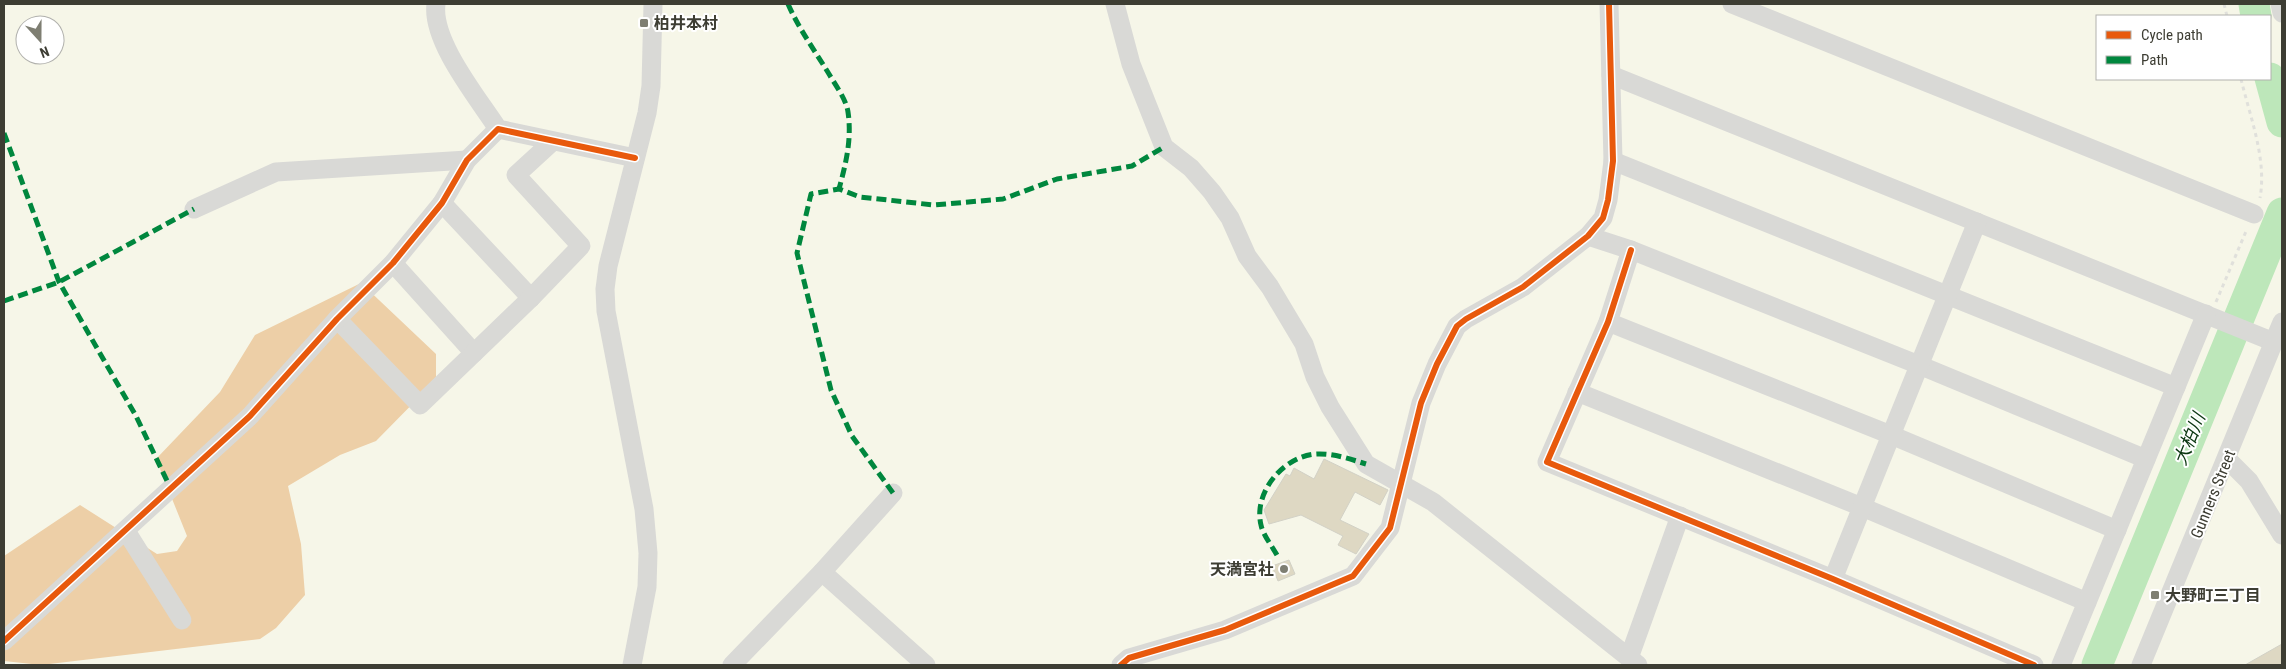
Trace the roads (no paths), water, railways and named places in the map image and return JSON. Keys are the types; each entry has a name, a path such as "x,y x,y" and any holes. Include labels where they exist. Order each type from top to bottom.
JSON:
{"street":[{"path":"436,4 434,15 442,41 498,129 634,158"},
{"path":"632,665 647,587 648,553 644,509 606,312 605,289 608,266 647,113 651,86 653,4"},
{"path":"1115,4 1131,64 1164,147 1191,168 1212,192 1230,218 1247,256 1270,287 1304,344 1315,377 1330,407 1366,464 1433,502 1634,662 1680,516"},
{"path":"1121,665 1129,658 1225,630 1353,576 1390,528 1421,403 1437,364 1457,326 1523,287 1588,236 1603,218 1608,200 1613,161 1609,4"},
{"path":"1732,4 2254,214"},
{"path":"2280,4 2282,12"},
{"path":"1611,75 2274,342"},
{"path":"4,641 126,531 170,487 191,472 250,416 337,319 393,263 442,203 467,160 498,129"},
{"path":"337,319 420,405 531,298 581,246 516,175 552,142"},
{"path":"194,209 276,172 467,160"},
{"path":"1613,161 2176,387"},
{"path":"442,203 531,298"},
{"path":"1833,579 1977,222"},
{"path":"1588,236 1631,250 1919,365 2146,459"},
{"path":"1631,250 1608,322 1547,462 1833,579 1992,657 2034,665"},
{"path":"393,263 474,353"},
{"path":"2061,665 2176,387 2211,316"},
{"path":"1608,322 1891,434 2117,530"},
{"name":"Gunners Street","path":"2141,665 2282,322"},
{"path":"1577,392 1862,507 2087,602"},
{"path":"2227,459 2249,481 2282,535"},
{"path":"732,665 822,572 893,493"},
{"path":"126,531 182,620"},
{"path":"822,572 926,665"}],"waterway":[{"name":"大柏川","path":"2254,4 2256,15"},
{"name":"大柏川","path":"2271,80 2282,122"},
{"name":"大柏川","path":"2097,665 2282,213"}],"place":[{"name":"柏井本村","path":"644,23"},
{"name":"天満宮社","path":"1284,569"},
{"name":"大野町三丁目","path":"2155,595"}]}
